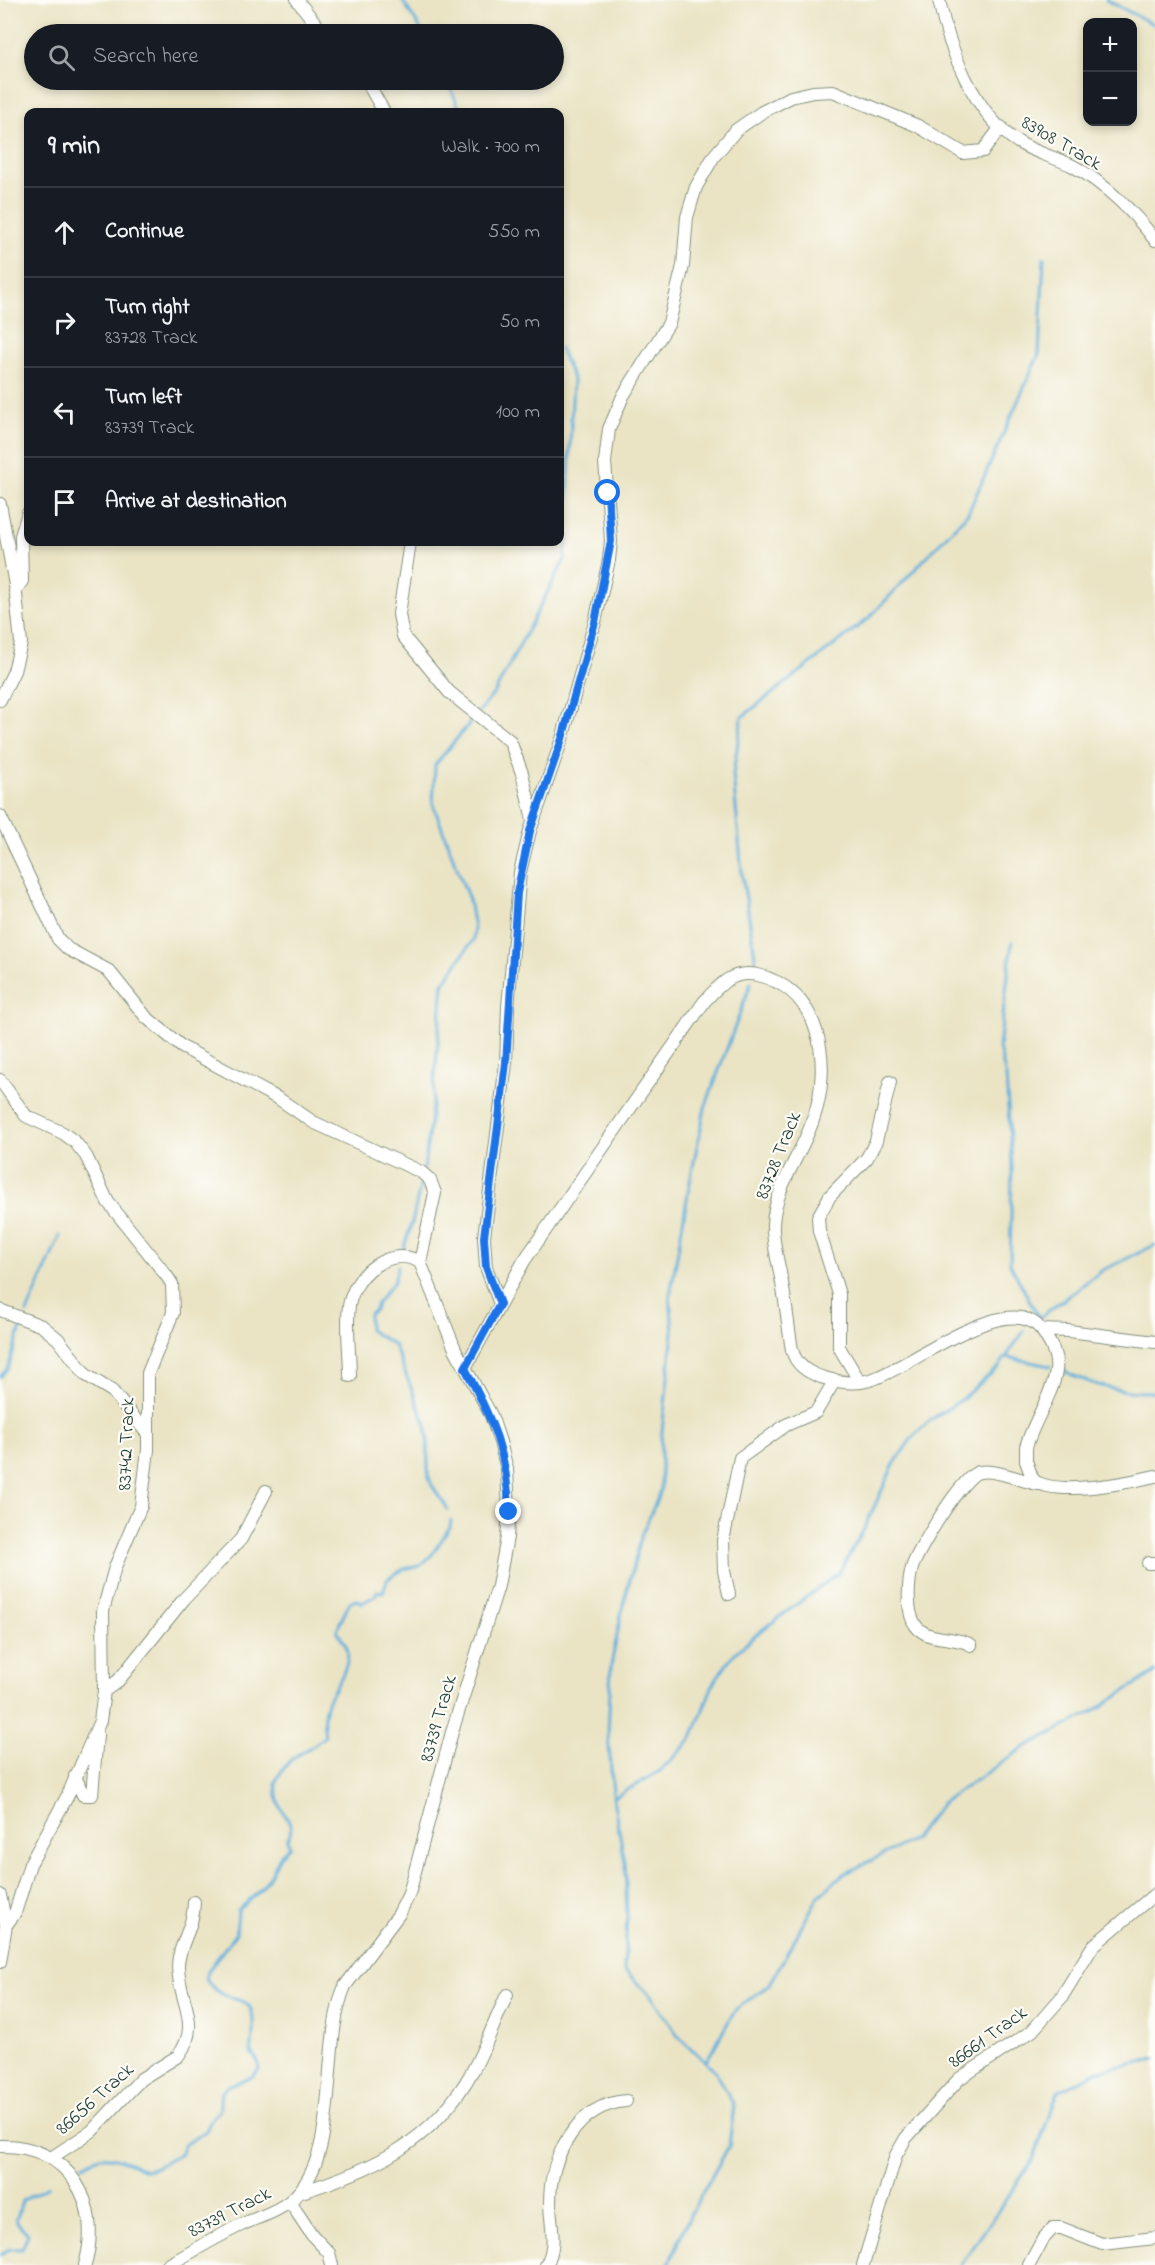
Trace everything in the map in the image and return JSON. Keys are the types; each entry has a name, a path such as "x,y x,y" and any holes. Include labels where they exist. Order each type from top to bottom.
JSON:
{"street":[{"path":"297,0 316,24"},
{"name":"83908 Track","path":"939,0 946,30 967,81 1001,127 1017,142 1072,165 1088,176 1141,221 1155,240"},
{"path":"372,90 382,108"},
{"path":"500,1304 488,1274 484,1237 506,1063 517,893 534,821 562,739 595,622 609,560 611,541 605,462 611,421 669,323 683,266 687,216 696,187 714,156 736,130 762,112 791,97 813,92 833,91 918,126 963,153 983,151 1001,127"},
{"path":"0,504 15,588 21,643 20,657 0,700"},
{"path":"15,588 22,581 21,536 24,526"},
{"path":"409,546 399,614 403,636 449,692 510,741 522,773 534,821"},
{"path":"0,566 15,588"},
{"path":"0,816 46,919 58,939 68,949 109,971 162,1033 182,1047 279,1099 313,1122 421,1172 430,1180 435,1193 420,1262 413,1258 391,1256 380,1261 361,1280 350,1304 351,1376"},
{"name":"83728 Track","path":"465,1368 544,1230 567,1202 704,1002 730,976 755,975 782,984 805,1004 814,1022 819,1044 821,1086 818,1103 778,1201 773,1234 794,1358 805,1369 835,1380 860,1382 892,1372 964,1331 992,1321 1024,1318 1042,1330"},
{"name":"83742 Track","path":"0,1080 26,1116 63,1133 75,1142 86,1156 108,1202 171,1284 173,1312 148,1373 147,1432 141,1506 115,1567 103,1611 104,1691 97,1731 30,1864 15,1913 6,1925 0,1962"},
{"path":"860,1382 839,1347 839,1294 819,1231 818,1216 830,1196 867,1158 876,1141 890,1082"},
{"name":"83739 Track","path":"168,2265 294,2197 317,2158 324,2131 331,2050 339,1999 352,1975 399,1914 410,1894 452,1732 504,1562 509,1512 507,1469 491,1415 465,1368 420,1262"},
{"path":"0,1310 42,1326 58,1339 86,1375 112,1391 147,1432"},
{"path":"1042,1330 1069,1330 1155,1342"},
{"path":"1039,1484 1033,1480 1029,1472 1026,1447 1057,1370 1052,1346 1042,1330"},
{"path":"729,1594 724,1571 723,1541 740,1458 786,1425 816,1412 835,1380"},
{"path":"970,1645 960,1640 925,1634 915,1625 910,1603 914,1561 945,1509 971,1476 979,1472 992,1473 1057,1488 1117,1484 1155,1476"},
{"path":"104,1691 118,1681 184,1599 241,1539 266,1491"},
{"path":"75,1776 83,1795 92,1795 97,1731"},
{"name":"86661 Track","path":"863,2265 896,2155 906,2138 959,2079 1032,2031 1061,1998 1093,1946 1155,1894"},
{"path":"0,1895 6,1925"},
{"name":"86656 Track","path":"51,2158 80,2141 141,2079 178,2056 183,2050 191,2024 183,2000 179,1961 192,1925 194,1902"},
{"path":"332,2265 329,2253 312,2235 294,2197 357,2174 398,2152 439,2118 474,2069 507,1995"},
{"path":"546,2265 553,2245 550,2199 552,2174 558,2156 572,2132 588,2116 608,2103 626,2101"},
{"path":"0,2146 23,2147 51,2158 67,2172 88,2207 92,2236 85,2265"},
{"path":"1029,2265 1043,2239 1053,2228 1061,2228 1102,2244 1155,2238"}],"waterway":[{"path":"402,0 418,24"},
{"path":"1106,0 1155,25"},
{"path":"451,90 459,108"},
{"path":"756,962 742,874 733,774 742,717 869,618 968,513 1039,354 1044,258"},
{"path":"478,713 495,692 565,559 573,379 564,358"},
{"path":"424,1169 433,1099 443,984 473,940 474,928 469,900 433,804 435,765 474,718"},
{"path":"1012,942 999,1048 1006,1077 1012,1167 1010,1264 1039,1318 1103,1270 1155,1245"},
{"path":"668,2265 691,2213 729,2146 734,2105 716,2072 679,2037 652,1997 624,1970 627,1916 625,1863 614,1804 608,1735 611,1666 623,1605 642,1534 661,1490 661,1440 673,1332 670,1296 691,1176 705,1108 751,983"},
{"path":"403,1250 421,1183"},
{"path":"27,1313 60,1236"},
{"path":"398,1266 394,1282 377,1303 375,1310 369,1314 369,1330 394,1345 426,1425 430,1482 448,1510"},
{"path":"0,1377 8,1368 23,1322"},
{"path":"613,1798 660,1771 691,1740 714,1682 732,1656 758,1633 839,1573 863,1531 893,1466 911,1439 929,1421 958,1402 999,1367 1024,1331"},
{"path":"1006,1357 1050,1366"},
{"path":"1062,1370 1107,1387 1155,1392"},
{"path":"83,2165 97,2158 112,2157 145,2170 157,2167 180,2154 185,2144 206,2131 212,2118 220,2110 220,2098 228,2086 253,2076 259,2069 258,2061 251,2053 253,2030 249,2006 217,1991 206,1980 208,1971 236,1933 238,1910 263,1886 280,1856 290,1846 287,1840 290,1835 290,1825 278,1801 275,1783 292,1759 325,1736 325,1709 342,1675 348,1654 347,1647 337,1629 350,1602 357,1600 362,1603 375,1596 377,1591 383,1592 387,1580 392,1576 404,1569 420,1566 431,1556 450,1527 451,1520"},
{"path":"706,2062 735,2010 770,1984 818,1897 842,1875 914,1839 942,1803 1025,1747 1091,1713 1155,1672"},
{"path":"961,2265 1033,2160 1058,2092 1098,2071 1155,2059"},
{"path":"0,2254 10,2249 22,2249 28,2234 16,2221 22,2201 48,2186"}],"route":[{"path":"509,1512 507,1469 500,1442 491,1415 465,1368 500,1304 493,1291 486,1267 484,1237 507,1053 508,1007 520,872 530,831 562,739 595,622 611,541 608,493"}]}
